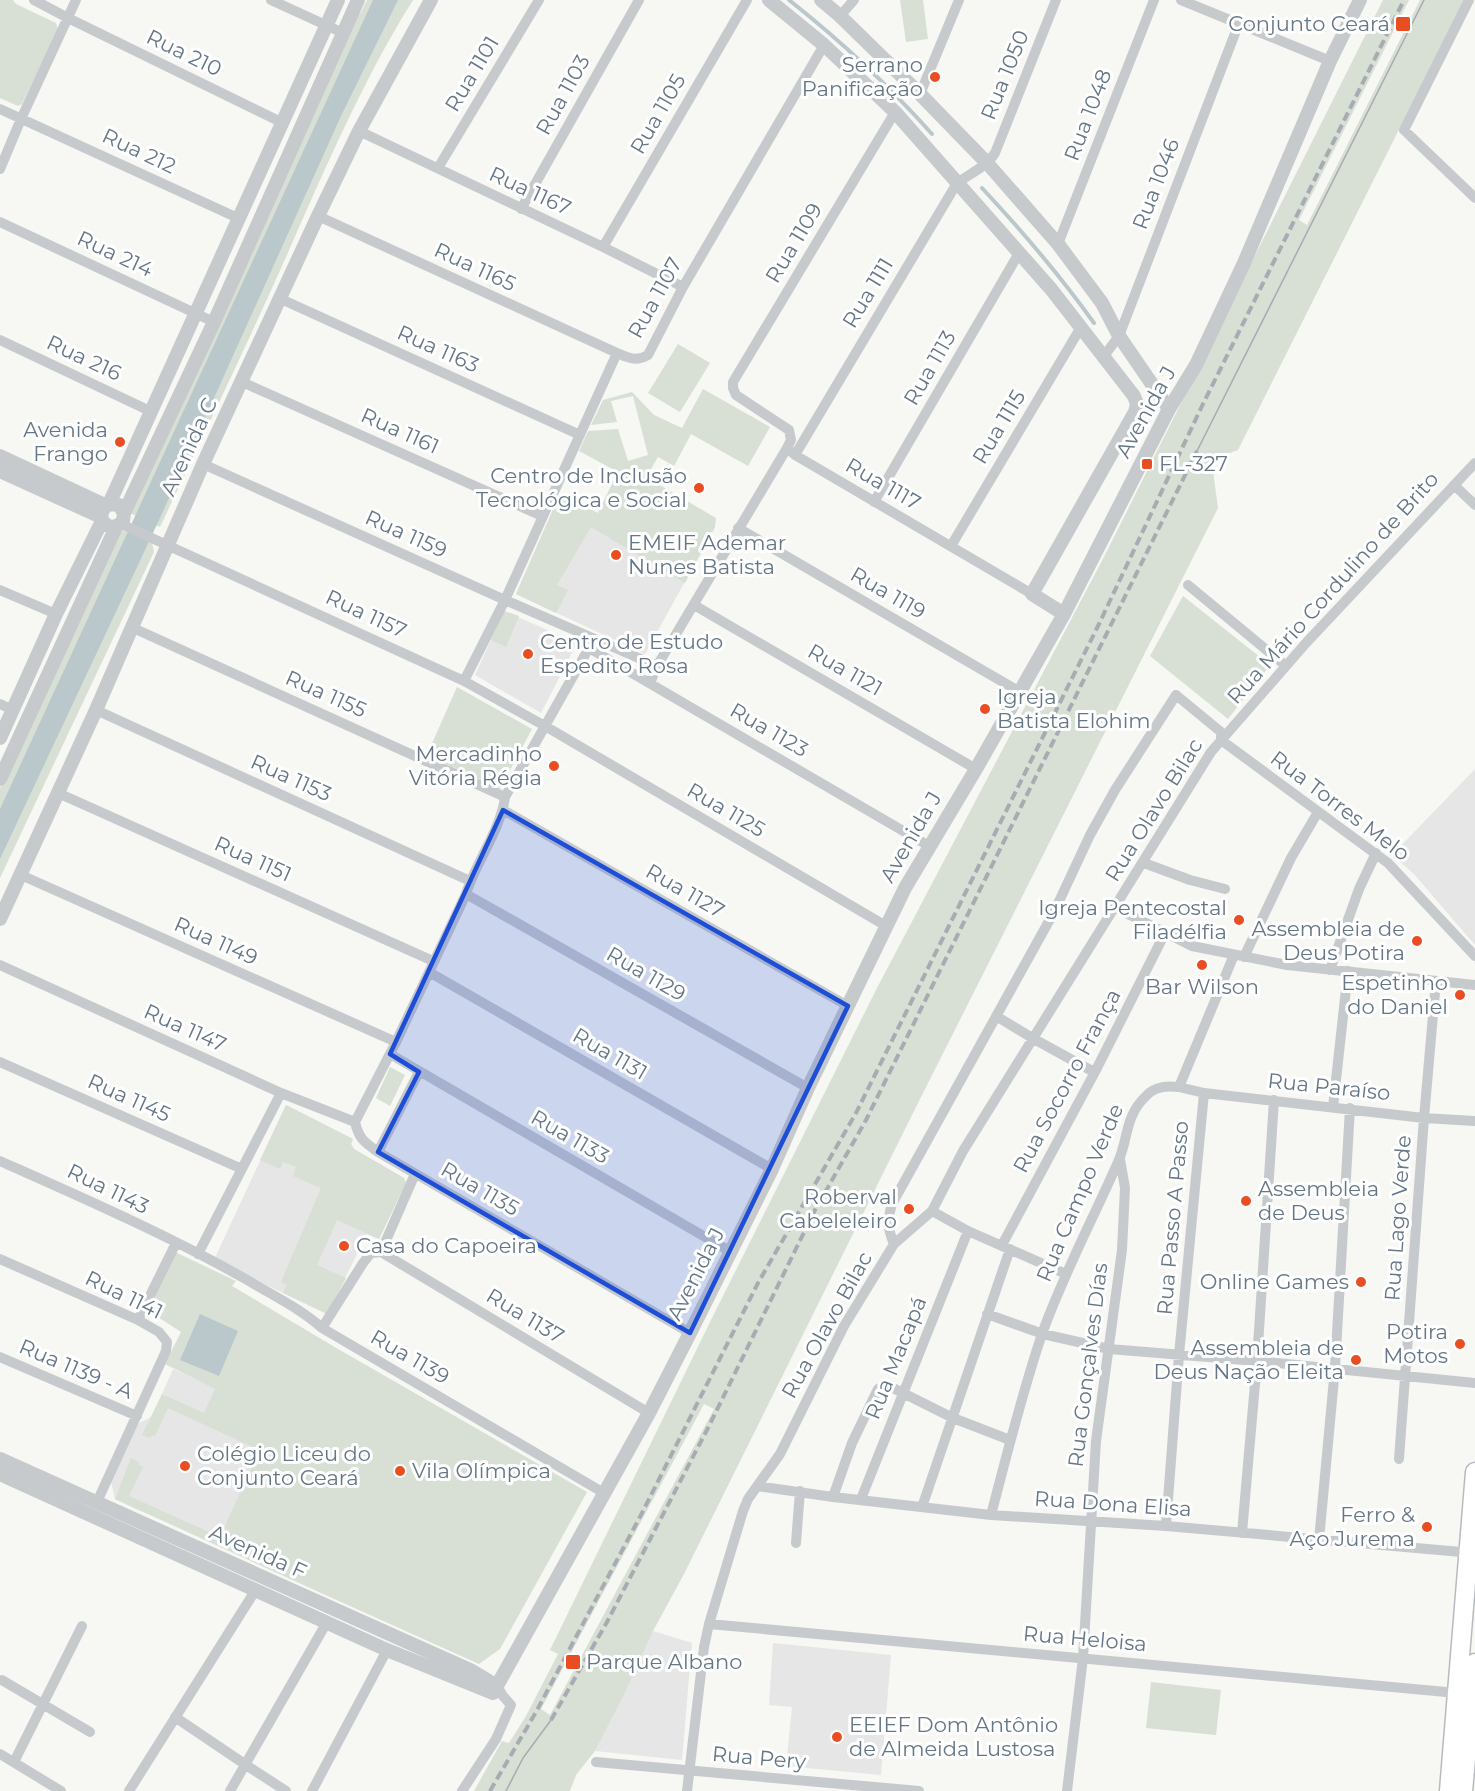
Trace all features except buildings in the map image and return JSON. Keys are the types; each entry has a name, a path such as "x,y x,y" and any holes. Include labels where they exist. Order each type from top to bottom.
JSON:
{"main road":[{"path":"1463,1791 1475,1472"},
{"path":"1449,1791 1475,1663"}],"street":[{"name":"Rua 210","path":"34,0 283,123"},
{"path":"0,169 76,0"},
{"path":"272,0 343,33"},
{"path":"0,738 152,412 338,0"},
{"name":"Avenida C","path":"0,779 124,523 358,0"},
{"name":"Avenida C","path":"0,919 96,711 131,627 162,542 203,464 359,131 430,0"},
{"name":"Rua 1101","path":"438,168 538,0"},
{"name":"Rua 1103","path":"521,209 639,0"},
{"name":"Rua 1105","path":"603,247 747,0"},
{"path":"769,0 824,45 895,112 1051,289 1134,396 1137,404 1135,412 1032,594 1064,614"},
{"path":"821,0 920,94 988,164 1058,244 1102,303 1119,336 1169,409"},
{"path":"840,16 854,0"},
{"path":"920,94 959,0"},
{"name":"Rua 1050","path":"988,164 995,153 1056,0"},
{"name":"Rua 1048","path":"1058,244 1154,0"},
{"path":"1181,0 1330,62"},
{"name":"Avenida J","path":"498,1692 690,1333 772,1169 808,1088 905,888 1064,614 1169,409 1196,364 1244,263 1330,62 1360,0"},
{"path":"1469,0 1404,130 1475,198"},
{"name":"Rua 1046","path":"1104,356 1119,336 1239,23"},
{"name":"Rua 1107","path":"464,681 505,600 617,354 633,360 642,359 648,355 683,287 824,45"},
{"name":"Rua 212","path":"0,109 240,219"},
{"name":"Rua 1109","path":"791,451 789,430 736,395 733,382 895,112"},
{"name":"Rua 1167","path":"359,131 683,287"},
{"name":"Rua 1111","path":"650,682 657,666 738,528 791,451 957,183 988,164"},
{"name":"Rua 1165","path":"318,216 617,354"},
{"name":"Rua 214","path":"0,222 214,322"},
{"name":"Rua 1113","path":"874,502 1019,253"},
{"name":"Rua 1163","path":"281,299 580,435"},
{"name":"Rua 1115","path":"951,546 1081,327"},
{"name":"Rua 216","path":"0,340 152,412"},
{"name":"Rua 1161","path":"242,382 542,516"},
{"name":"Rua 1117","path":"791,451 1032,594"},
{"path":"0,456 105,512 108,526 124,523 119,505 105,512 0,471"},
{"name":"Rua Mário Cordulino de Brito","path":"1221,740 1286,666 1475,463"},
{"name":"Rua 1159","path":"203,464 505,600 591,644 657,666"},
{"path":"1454,485 1475,505"},
{"name":"Rua 1157","path":"124,523 464,681 545,726"},
{"name":"Rua 1119","path":"738,528 1020,692"},
{"path":"1188,585 1286,666"},
{"path":"0,590 56,614"},
{"name":"Rua 1121","path":"694,605 976,769"},
{"name":"Rua 1155","path":"131,627 505,796"},
{"path":"355,1122 396,1042 466,894 503,810 505,796 591,644"},
{"name":"Rua 1123","path":"591,644 650,682 929,846"},
{"name":"Rua Torres Melo","path":"996,1016 1054,912 1115,790 1176,695 1221,732 1221,740 1388,862 1475,956"},
{"path":"0,704 13,710"},
{"name":"Rua 1153","path":"96,711 470,881"},
{"name":"Rua 1125","path":"545,726 886,926"},
{"name":"Rua Olavo Bilac","path":"687,1791 704,1647 748,1499 780,1454 844,1326 894,1244 932,1211 963,1151 1144,863 1180,800 1221,740"},
{"name":"Rua 1151","path":"57,793 433,961"},
{"name":"Rua 1127","path":"503,810 848,1006"},
{"path":"1179,1087 1239,956 1318,812"},
{"path":"1330,970 1359,889 1376,853"},
{"path":"1144,863 1190,880 1225,889"},
{"name":"Rua 1149","path":"21,875 396,1042"},
{"name":"Rua 1129","path":"466,894 808,1088"},
{"path":"1116,908 1192,946 1287,965 1475,985"},
{"name":"Rua Socorro França","path":"922,1507 987,1314 1006,1247 1165,933"},
{"name":"Rua 1147","path":"0,966 281,1093 355,1122"},
{"path":"1332,1107 1348,971"},
{"name":"Rua 1131","path":"429,972 772,1169"},
{"name":"Rua Lago Verde","path":"1399,1459 1436,981"},
{"path":"894,1244 888,1230 888,1218 892,1204 996,1016 1034,1040 1094,1072"},
{"name":"Rua 1133","path":"390,1054 731,1252"},
{"name":"Rua 1145","path":"0,1062 242,1169"},
{"path":"378,1152 419,1072"},
{"name":"Rua Campo Verde","path":"992,1515 1010,1440 1042,1334 1066,1274 1120,1159 1127,1126 1133,1112 1145,1096 1154,1089 1167,1086 1179,1087"},
{"name":"Rua Paraíso","path":"1179,1087 1204,1093 1424,1118 1475,1121"},
{"path":"198,1254 281,1093"},
{"name":"Rua Passo A Passo","path":"1166,1526 1179,1355 1204,1093"},
{"path":"1242,1533 1257,1361 1274,1100"},
{"path":"1318,1540 1335,1368 1350,1108"},
{"name":"Rua 1135","path":"355,1122 362,1141 378,1152 690,1333"},
{"name":"Rua Gonçalves Días","path":"1067,1791 1083,1658 1096,1441 1122,1250 1125,1188 1120,1159"},
{"name":"Rua 1143","path":"0,1161 198,1254"},
{"path":"322,1328 363,1263 371,1253 381,1252 415,1174"},
{"path":"932,1211 968,1231 1066,1274"},
{"name":"Rua Macapá","path":"861,1500 968,1231"},
{"path":"138,1320 176,1243"},
{"name":"Rua 1137","path":"381,1252 649,1413"},
{"name":"Rua 1139","path":"198,1254 309,1316 322,1328 604,1493"},
{"name":"Rua 1141","path":"0,1258 138,1320 159,1332 167,1342 166,1351 97,1502"},
{"path":"987,1314 1042,1334 1109,1349 1335,1368 1475,1383"},
{"name":"Rua 1139 - A","path":"0,1357 137,1416"},
{"path":"833,1497 852,1443 878,1389 884,1386 953,1418 1010,1440"},
{"name":"Avenida F","path":"4,1469 97,1502 296,1600 472,1671 498,1692"},
{"name":"Avenida F","path":"4,1469 255,1591 296,1600 327,1622 387,1650 498,1692"},
{"name":"Rua Dona Elisa","path":"757,1486 992,1515 1166,1526 1471,1553"},
{"path":"796,1543 800,1491"},
{"path":"129,1791 255,1591"},
{"path":"230,1791 327,1622"},
{"name":"Rua Heloisa","path":"709,1624 1468,1695"},
{"path":"14,1762 82,1626"},
{"path":"312,1791 387,1650"},
{"path":"2,1680 90,1732"},
{"path":"462,1791 496,1739 511,1705 498,1692"},
{"path":"175,1716 286,1791"},
{"path":"0,1754 61,1791"},
{"name":"Rua Pery","path":"596,1762 919,1791"}],"highlighted area":[{"path":"503,810 848,1006 690,1333 378,1152 419,1072 390,1054"}],"shaded area":[{"path":"0,0 13,0 16,4 56,23 58,29 22,104 18,106 0,98"},
{"path":"367,0 413,0 376,64 343,130 160,527 124,508 341,32 361,12"},
{"path":"373,0 398,0 341,116 160,518 0,859 0,809"},
{"path":"900,0 923,0 928,39 906,42"},
{"path":"1383,0 1409,0 1299,220 1307,225 1420,0 1464,0 1238,450 1227,454 1211,455 1218,508 684,1574 653,1631 595,1751 576,1775 570,1791 474,1791 502,1741 509,1743 526,1716 558,1654 550,1650 711,1320 877,988 1106,553","holes":["704,1404 714,1409 550,1715 541,1709"]},
{"path":"678,344 710,363 680,412 648,393"},
{"path":"703,389 770,427 748,466 691,434 674,466 658,457 646,477 716,518 715,527 685,583 591,527 557,585 568,590 556,613 516,594 559,496 598,513 618,472 579,451 588,431 618,429 628,461 648,455 633,396 611,401 617,422 591,425 603,400 632,392 654,415 682,428"},
{"name":"EMEIF Ademar Nunes Batista","path":"618,472 715,527 645,654 516,594 559,496 598,513"},
{"path":"123,531 152,542 154,552 0,878 0,788 118,532"},
{"path":"1183,596 1270,665 1228,719 1150,656"},
{"name":"Centro de Estudo Espedito Rosa","path":"504,611 577,643 541,713 475,675"},
{"path":"504,611 519,616 506,647 491,640"},
{"path":"457,687 532,729 499,791 426,757"},
{"path":"1475,769 1475,945 1414,874 1392,855"},
{"path":"390,1067 405,1075 390,1106 376,1098"},
{"path":"286,1105 353,1139 351,1144 354,1149 404,1178 379,1239 367,1234 327,1314 214,1260"},
{"path":"286,1105 353,1139 351,1144 354,1149 404,1178 406,1183 379,1239 337,1220 317,1265 346,1278 327,1314 283,1293 287,1285 281,1282 321,1188 293,1176 296,1167 283,1162 280,1169 260,1160"},
{"name":"Vila Olímpica","path":"175,1252 236,1281 232,1286 587,1492 500,1649 479,1664 115,1499 131,1458 143,1467 129,1496 220,1537 259,1450 168,1408 155,1436 152,1435 150,1438 142,1435 162,1394 204,1413 215,1389 165,1364 181,1332 147,1310"},
{"path":"200,1314 238,1331 219,1376 180,1360"},
{"name":"Colégio Liceu do Conjunto Ceará","path":"173,1369 215,1388 259,1450 220,1538 138,1510 115,1499 111,1482 134,1425 152,1417"},
{"path":"653,1631 692,1643 682,1760 595,1751 625,1693"},
{"name":"EEIEF Dom Antônio de Almeida Lustosa","path":"773,1643 891,1655 881,1775 786,1766 792,1707 769,1705"},
{"path":"1151,1682 1221,1690 1216,1735 1146,1728"}],"waterway":[{"path":"789,0 864,64 932,134"},
{"path":"982,188 1068,287 1094,323"},
{"path":"1212,457 1219,459"}],"tram line":[{"path":"1197,451 1424,0"},
{"path":"506,1791 523,1758 551,1720"}],"railway":[{"path":"490,1791 536,1712 642,1513 758,1283 856,1113 1099,624 1202,406 1404,0"},
{"path":"551,1720 607,1622 709,1426 815,1210 866,1120 1197,451"}],"place":[{"name":"Conjunto Ceará","path":"1403,24"},
{"name":"Serrano Panificação","path":"935,77"},
{"name":"Avenida Frango","path":"120,442"},
{"name":"FL-327","path":"1147,464"},
{"name":"Centro de Inclusão Tecnológica e Social","path":"699,488"},
{"name":"EMEIF Ademar Nunes Batista","path":"616,555"},
{"name":"Centro de Estudo Espedito Rosa","path":"528,654"},
{"name":"Igreja Batista Elohim","path":"985,709"},
{"name":"Mercadinho Vitória Régia","path":"554,766"},
{"name":"Igreja Pentecostal Filadélfia","path":"1239,920"},
{"name":"Assembleia de Deus Potira","path":"1417,941"},
{"name":"Bar Wilson","path":"1202,965"},
{"name":"Espetinho do Daniel","path":"1460,995"},
{"name":"Assembleia de Deus","path":"1246,1201"},
{"name":"Roberval Cabeleleiro","path":"909,1209"},
{"name":"Casa do Capoeira","path":"344,1246"},
{"name":"Online Games","path":"1361,1282"},
{"name":"Potira Motos","path":"1460,1344"},
{"name":"Assembleia de Deus Nação Eleita","path":"1356,1360"},
{"name":"Colégio Liceu do Conjunto Ceará","path":"185,1466"},
{"name":"Vila Olímpica","path":"400,1471"},
{"name":"Ferro & Aço Jurema","path":"1427,1527"},
{"name":"Parque Albano","path":"573,1662"},
{"name":"EEIEF Dom Antônio de Almeida Lustosa","path":"837,1737"}]}
